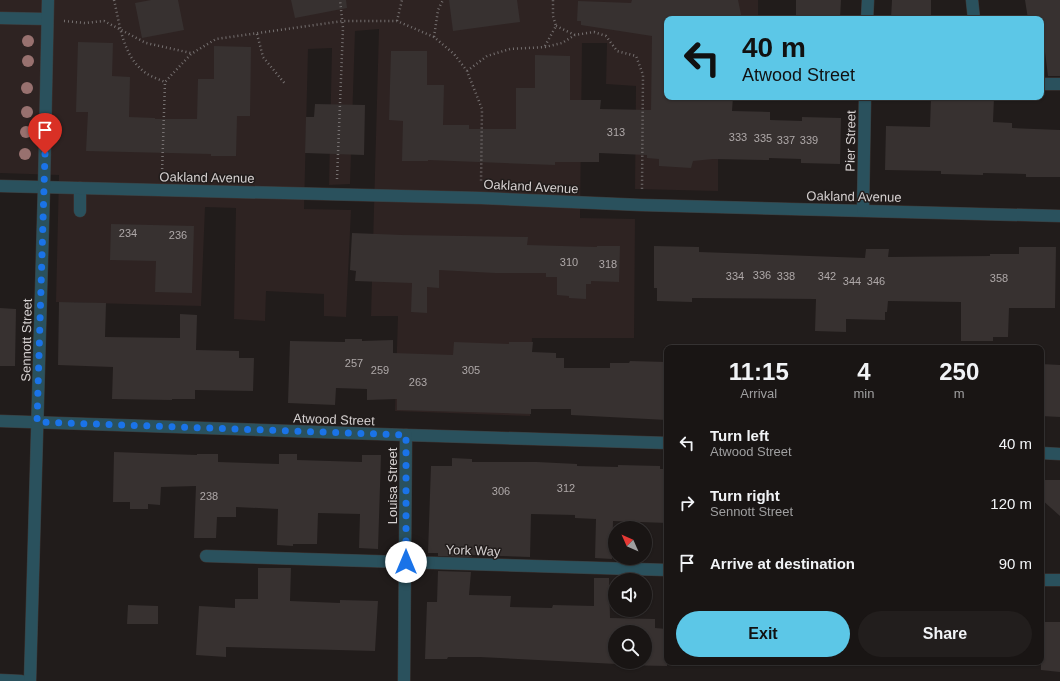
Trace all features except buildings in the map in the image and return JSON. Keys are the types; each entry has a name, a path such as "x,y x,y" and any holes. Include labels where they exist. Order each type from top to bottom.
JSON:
{"street":[{"name":"Sennott Street","path":"30,681 48,0"},
{"path":"867,16 868,0"},
{"path":"972,0 974,16"},
{"path":"0,18 47,19"},
{"path":"1044,84 1060,84"},
{"name":"Pier Street","path":"863,210 865,100"},
{"name":"Oakland Avenue","path":"0,186 480,198 641,205 1060,216"},
{"path":"80,188 80,212"},
{"name":"Atwood Street","path":"0,421 406,435 664,442"},
{"name":"Louisa Street","path":"404,681 406,435"},
{"path":"1044,453 1060,454"},
{"name":"York Way","path":"206,556 664,570"},
{"path":"1044,580 1060,580"},
{"path":"0,680 20,681"}],"path":[{"path":"114,0 120,29 128,53 144,71 165,82"},
{"path":"337,179 343,21 340,0"},
{"path":"397,21 402,0"},
{"path":"434,38 438,10 443,0"},
{"path":"545,47 556,26 553,16 553,0"},
{"path":"64,21 104,21 146,44 191,54"},
{"path":"162,190 165,82 191,54 216,39 343,21 397,21 434,38 454,54 467,71 482,109 480,198"},
{"path":"556,26 575,35"},
{"path":"467,71 487,56 510,49 545,47 562,43 575,35 594,32 606,36 617,51 636,56 644,76 641,205"},
{"path":"257,34 263,57 286,85"}],"shaded area":[{"path":"0,0 758,0 758,16 664,16 664,100 718,100 718,191 635,189 636,86 606,84 607,43 582,43 580,218 635,219 634,338 532,338 530,416 395,411 398,316 371,316 379,29 355,31 350,184 329,185 332,48 308,49 304,209 351,210 346,317 324,316 324,294 266,291 265,321 234,319 236,208 205,207 201,306 56,302 59,175 0,173"}],"route":[{"path":"45,154 37,422 406,435 406,562"}]}
